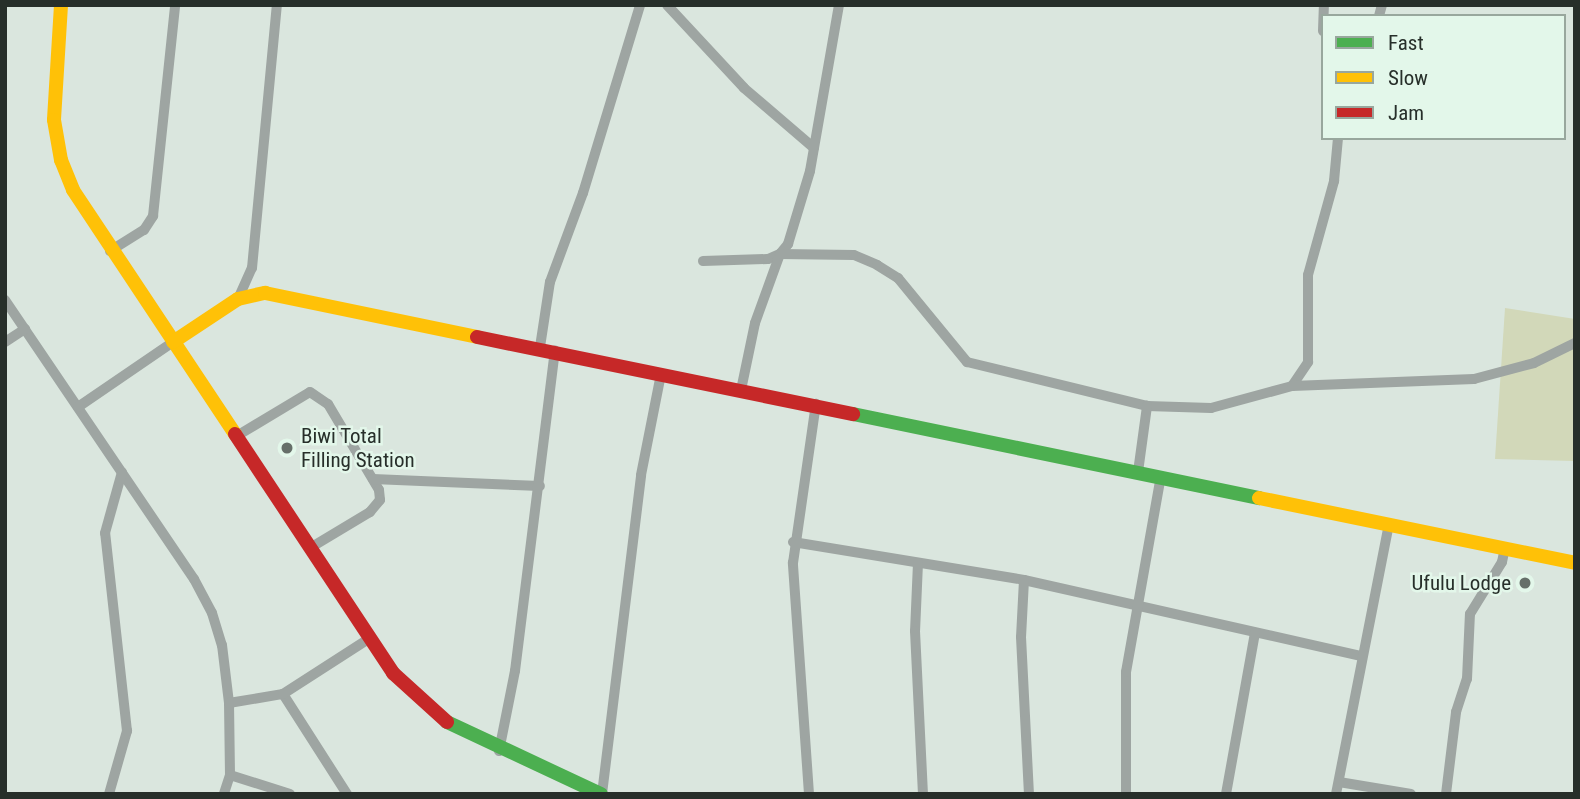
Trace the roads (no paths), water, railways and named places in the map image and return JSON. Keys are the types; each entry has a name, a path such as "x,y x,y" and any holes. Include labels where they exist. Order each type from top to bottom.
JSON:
{"street":[{"path":"61,5 53,107 57,147 73,190 110,251 370,638 421,703 458,730 499,751 601,794 641,475 662,374"},
{"path":"110,251 145,230 153,216 175,5"},
{"path":"238,299 252,268 277,5"},
{"path":"499,751 515,671 540,486 550,282 583,193 640,5"},
{"path":"667,5 729,73 814,148"},
{"path":"741,390 755,323 780,254 796,222 814,148 839,5"},
{"path":"1292,386 1308,362 1308,275 1334,181 1338,140"},
{"path":"703,261 749,261 780,254 854,255 898,278 967,362 1147,406 1211,408 1244,395 1292,386 1474,379 1534,363 1575,343"},
{"path":"78,407 238,299 265,292 1575,563"},
{"path":"5,300 122,472 212,613 222,645 229,703 230,775 224,794"},
{"path":"5,342 25,329"},
{"path":"235,437 304,394 317,393 381,495 378,505 310,548"},
{"path":"809,794 793,542 816,404"},
{"path":"1138,472 1147,406"},
{"path":"109,794 127,731 105,533 122,472"},
{"path":"1126,794 1126,671 1135,604 1161,476"},
{"path":"373,479 540,486"},
{"path":"1336,794 1389,524"},
{"path":"793,542 1024,580 1363,656"},
{"path":"1446,794 1456,712 1467,679 1471,614 1502,562 1505,548"},
{"path":"918,563 915,631 923,794"},
{"path":"1024,580 1021,637 1029,794"},
{"path":"1226,794 1255,633"},
{"path":"229,703 284,694 370,638"},
{"path":"284,694 347,794"},
{"path":"230,775 290,794"},
{"path":"1339,782 1410,794"}],"place":[{"name":"Biwi Total Filling Station","path":"287,448"},
{"name":"Ufulu Lodge","path":"1525,583"}]}
